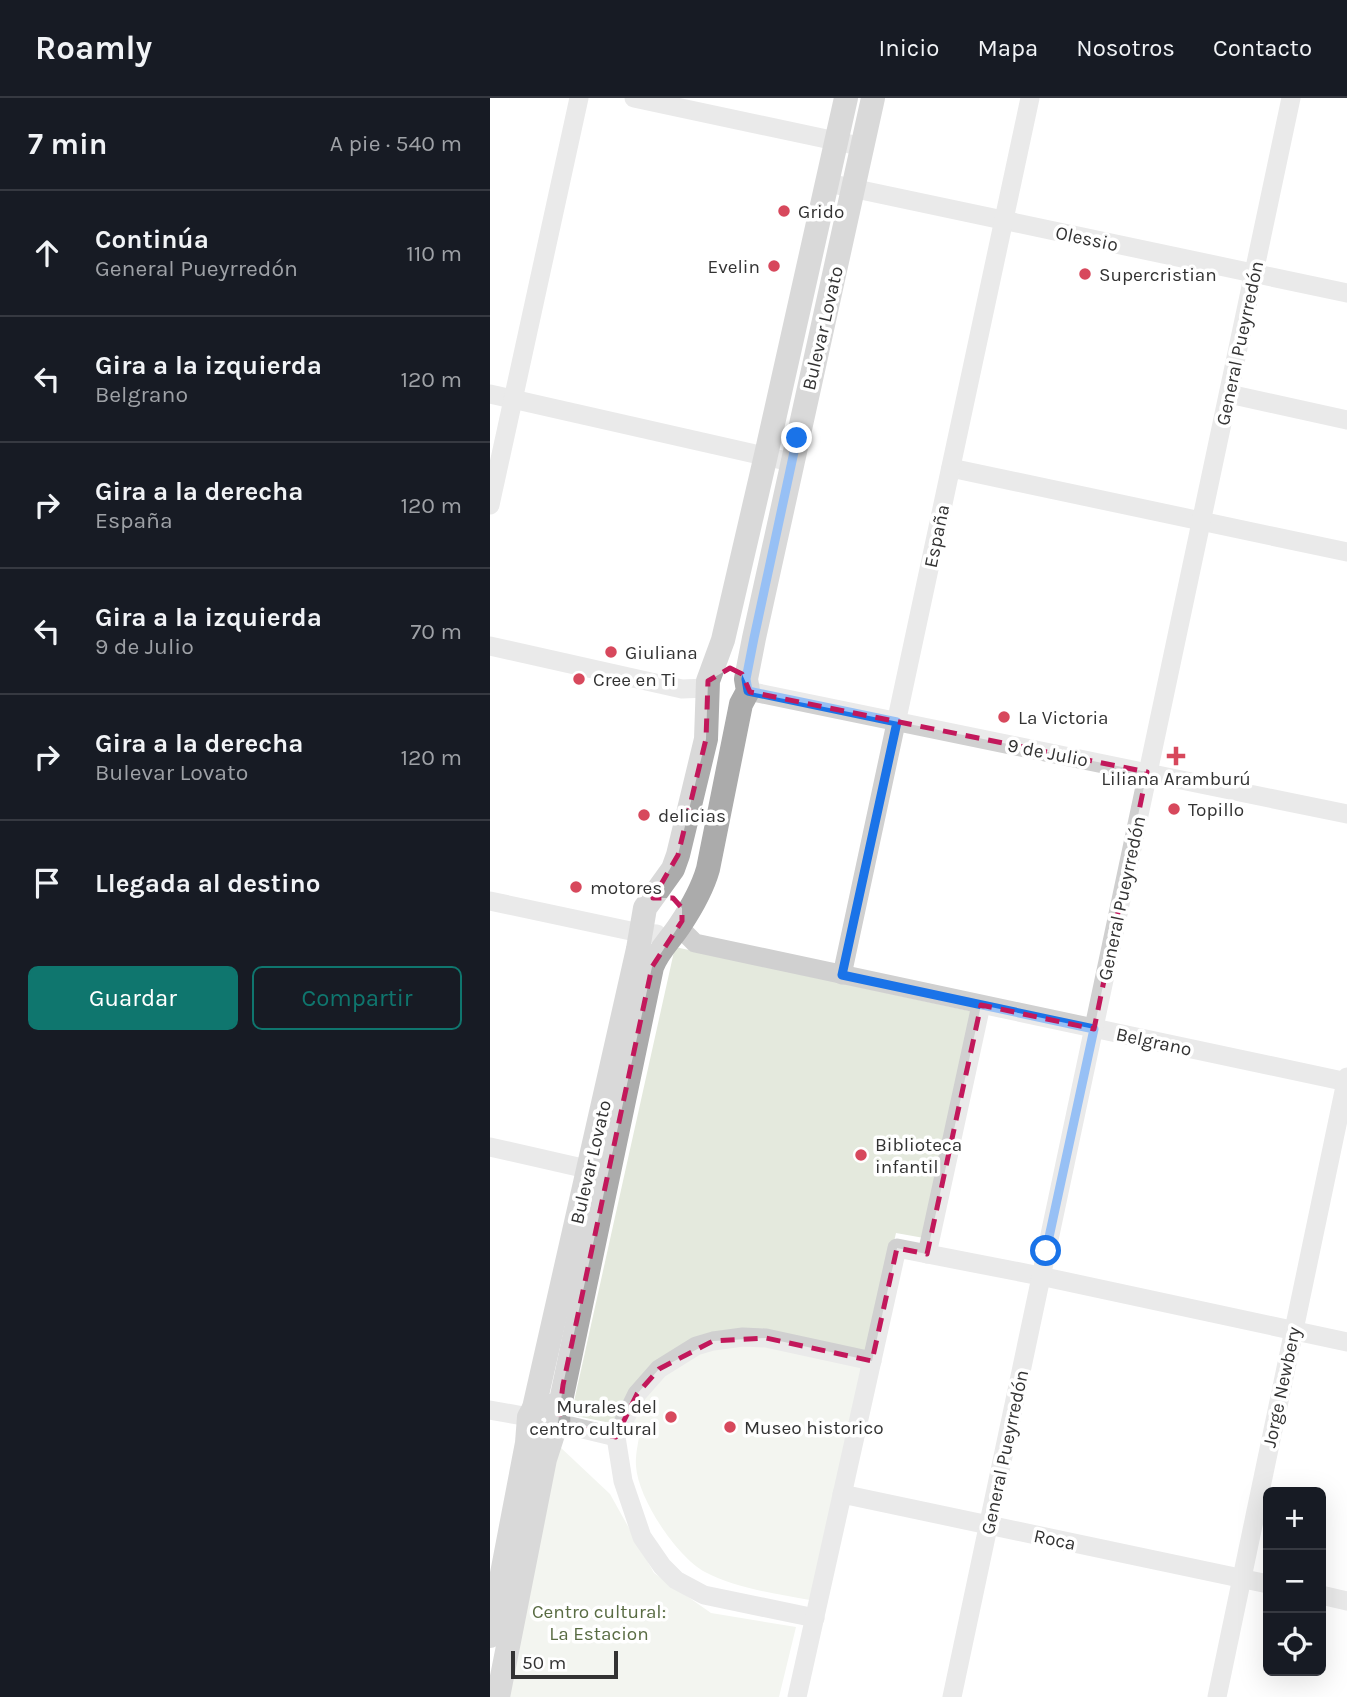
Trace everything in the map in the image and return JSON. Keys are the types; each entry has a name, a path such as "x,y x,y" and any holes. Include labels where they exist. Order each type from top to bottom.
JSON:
{"main road":[{"name":"Bulevar Lovato","path":"490,1636 544,1420 598,1171 706,739 709,686 766,455 846,98"},
{"name":"Bulevar Lovato","path":"661,923 695,903 708,869 791,463 873,98"},
{"name":"9 de Julio","path":"730,668 742,674 745,692 729,709 722,708 716,705 709,686 717,671 730,668"},
{"name":"Bulevar Lovato","path":"598,1171 655,959 661,923"},
{"name":"Bulevar Lovato","path":"497,1681 545,1459 544,1420"}],"street":[{"path":"490,505 579,98"},
{"path":"634,98 864,147"},
{"name":"España","path":"842,975 1030,98"},
{"name":"General Pueyrredón","path":"952,1697 1291,98"},
{"name":"Olessio","path":"828,183 1347,293"},
{"path":"490,394 766,455 791,463"},
{"path":"1228,394 1347,420"},
{"path":"951,468 1347,552"},
{"path":"490,646 682,689 709,686"},
{"name":"9 de Julio","path":"745,692 1347,814"},
{"name":"Belgrano","path":"490,901 661,923 695,943 1094,1029 1347,1080"},
{"path":"927,1254 981,1004"},
{"name":"Jorge Newbery","path":"1217,1697 1347,1080"},
{"path":"490,1147 598,1171"},
{"path":"797,1697 897,1248 1347,1342"},
{"path":"814,1618 704,1595 676,1580 662,1566 642,1537 623,1481 616,1437 637,1394 659,1369 696,1346 713,1340 743,1336 766,1338 872,1361"},
{"path":"490,1409 616,1437"},
{"name":"Roca","path":"842,1494 1263,1583"},
{"path":"1326,1596 1347,1601"}],"highlighted area":[{"path":"730,668 742,674 750,692 1147,772 1094,1029 981,1005 927,1254 897,1248 872,1361 766,1338 713,1341 659,1369 637,1394 616,1437 558,1423 563,1385 652,967 682,921 682,908 673,898 653,898 678,855 706,739 708,681"}],"green space":[{"path":"675,947 974,1012 924,1238 896,1233 810,1600 729,1582 694,1564 671,1541 661,1526 638,1479 636,1466 640,1429 571,1415"},
{"name":"Centro cultural: La Estacion","path":"559,1446 610,1494 654,1573 711,1613 796,1627 779,1697 509,1697"}],"place":[{"name":"Grido","path":"784,211"},
{"name":"Evelin","path":"774,266"},
{"name":"Supercristian","path":"1085,274"},
{"name":"Giuliana","path":"611,652"},
{"name":"Cree en Ti","path":"579,679"},
{"name":"La Victoria","path":"1004,717"},
{"name":"Liliana Aramburú","path":"1176,756"},
{"name":"Topillo","path":"1174,809"},
{"name":"delicias","path":"644,815"},
{"name":"motores","path":"576,887"},
{"name":"Biblioteca infantil","path":"861,1155"},
{"name":"Murales del centro cultural","path":"671,1417"},
{"name":"Museo historico","path":"730,1427"}],"route":[{"path":"797,438 746,679 748,691 897,722 842,975 1094,1029 1046,1251"}]}
